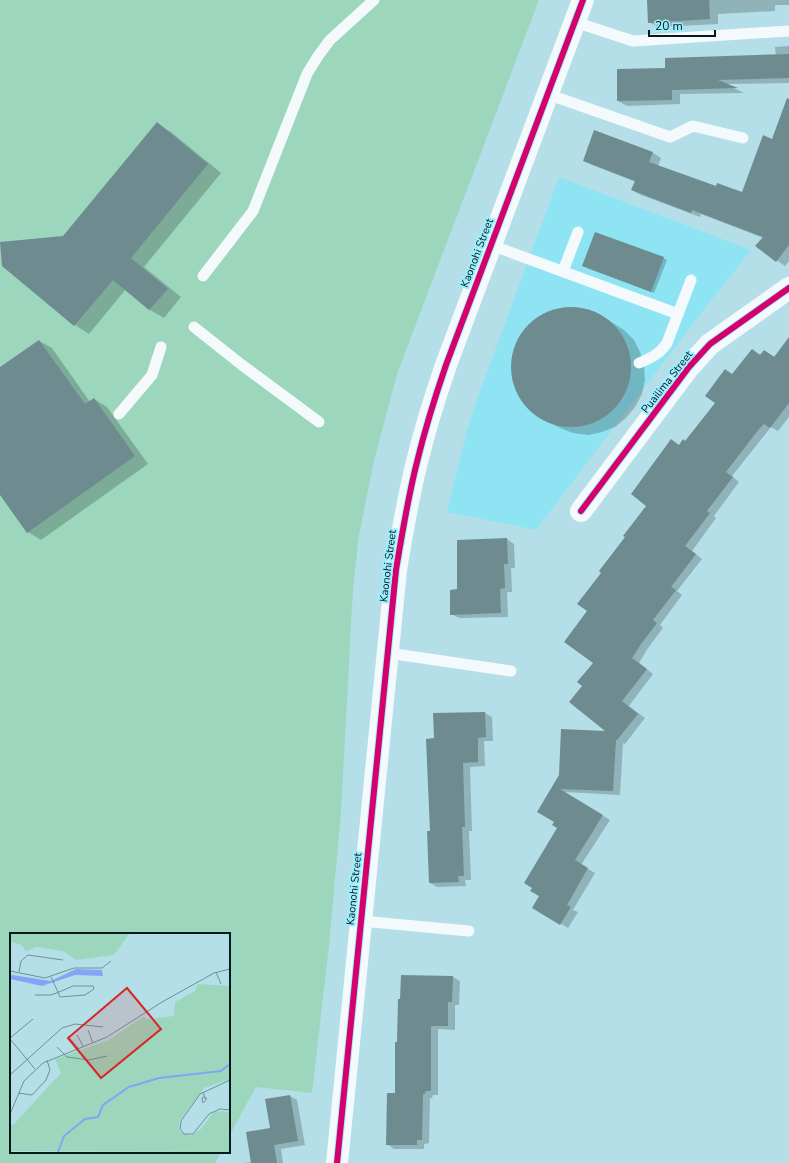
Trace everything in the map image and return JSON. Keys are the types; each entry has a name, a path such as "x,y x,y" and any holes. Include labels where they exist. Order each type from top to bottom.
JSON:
{"street":[{"name":"Kaonohi Street","path":"336,1163 396,570 405,517 417,461 446,365 583,0"},
{"name":"Puailima Street","path":"581,511 689,367 710,344 789,288"}],"lane":[{"path":"203,276 253,211 308,74 318,56 330,40 374,0"},
{"path":"575,22 633,42 789,31"},
{"path":"548,94 670,137 693,126 743,138"},
{"path":"563,271 578,232"},
{"path":"491,245 678,314"},
{"path":"640,363 654,357 667,343 691,280"},
{"path":"194,327 242,365 319,422"},
{"path":"119,414 152,375 161,347"},
{"path":"388,653 511,671"},
{"path":"361,921 469,931"}],"shaded area":[{"path":"559,177 751,250 688,330 536,530 447,512 466,434 477,399"}],"green space":[{"path":"0,0 539,0 397,374 374,461 359,535 353,589 341,812 329,946 312,1093 256,1087 230,1134 230,933 10,933 10,1153 220,1153 215,1163 0,1163"}],"building":[{"path":"647,0 709,0 710,19 648,23"},
{"path":"789,54 789,78 718,80 738,88 672,90 672,100 617,101 617,69 665,68 665,58"},
{"path":"787,98 789,99 789,245 776,262 755,246 763,237 692,210 691,213 631,190 635,181 583,161 594,130 653,152 649,162 716,186 717,183 742,192 763,135 772,139"},
{"path":"157,122 208,164 131,258 168,289 149,310 113,280 74,326 2,266 0,242 63,236"},
{"path":"595,232 664,257 651,292 582,266"},
{"path":"571,307 583,308 594,312 604,317 613,325 621,334 626,344 630,355 630,379 626,390 621,400 613,409 604,417 594,422 583,426 571,427 559,426 548,422 538,417 529,409 521,400 516,390 512,379 511,367 512,355 516,344 521,334 529,325 538,317 548,312 559,308"},
{"path":"789,337 789,403 770,428 764,424 759,429 726,472 733,477 707,511 710,513 685,546 696,554 671,587 676,590 653,620 657,623 632,658 647,669 622,701 638,714 616,740 613,791 560,789 603,815 575,860 588,868 567,905 571,907 560,925 532,908 539,896 530,891 532,888 524,883 557,828 552,825 554,822 537,812 559,775 561,729 605,731 569,702 582,686 577,682 593,663 564,642 587,611 577,604 601,573 599,571 646,506 631,494 671,439 679,445 683,439 685,441 715,403 705,396 725,369 732,374 752,349 760,355 764,350 774,357"},
{"path":"39,340 85,404 94,398 135,456 27,533 0,495 0,367"},
{"path":"507,538 508,564 504,564 505,588 500,589 501,613 450,615 450,590 457,589 457,540"},
{"path":"485,712 486,737 478,738 478,762 463,763 465,827 462,827 464,876 458,876 459,882 429,883 427,831 430,831 426,739 434,738 433,713"},
{"path":"401,975 453,976 452,1002 448,1002 448,1026 431,1026 431,1091 426,1091 425,1094 423,1094 422,1140 417,1140 417,1145 386,1145 387,1093 395,1093 395,1042 397,1042 398,999 400,999"},
{"path":"290,1095 298,1141 274,1145 277,1163 251,1163 246,1132 270,1128 265,1099"}],"cycle path":[{"path":"337,1163 396,570 405,516 420,450 446,365 583,0"},
{"path":"581,511 689,367 710,344 789,288"}]}
